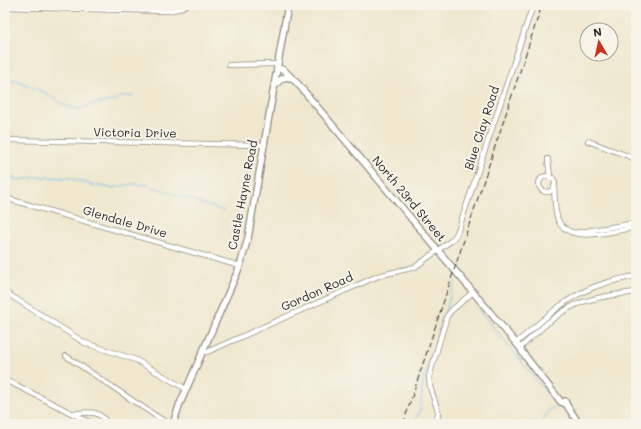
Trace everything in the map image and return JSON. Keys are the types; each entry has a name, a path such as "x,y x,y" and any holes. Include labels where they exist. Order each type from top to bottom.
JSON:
{"main road":[{"name":"Castle Hayne Road","path":"173,424 186,389 240,266 250,230 288,5"},
{"name":"North 23rd Street","path":"277,66 284,70 293,79 519,347 528,354 564,399 579,424"},
{"path":"273,89 278,81 290,77 293,79"}],"street":[{"path":"5,7 167,11 178,9 186,5"},
{"name":"Blue Clay Road","path":"438,250 454,238 459,228 533,5"},
{"path":"229,65 277,66"},
{"name":"Victoria Drive","path":"5,140 264,145"},
{"path":"588,141 636,159"},
{"path":"548,160 550,178 554,181 554,200 558,221 562,227 572,233 583,235 636,228"},
{"path":"550,178 545,177 540,182 540,188 554,200"},
{"path":"546,192 551,191 554,186"},
{"name":"Glendale Drive","path":"5,198 240,266"},
{"path":"572,233 636,223"},
{"name":"Gordon Road","path":"203,352 207,352 378,276 413,268 438,250"},
{"path":"519,347 559,307 578,294 606,283 636,276"},
{"path":"5,292 85,343 136,360 186,389"},
{"path":"437,424 438,411 430,387 430,375 447,316 473,292"},
{"path":"519,347 555,318 574,306 587,301 636,292"},
{"path":"66,356 170,424"},
{"path":"5,381 12,383 93,424"},
{"path":"72,413 91,412 103,418 108,424"}],"waterway":[{"path":"5,79 21,82 45,93 66,106 81,109 92,104 114,101 120,97 133,96"},
{"path":"5,175 18,180 40,177 70,178 92,185 112,188 132,184 148,185 224,211"},
{"path":"417,424 423,381 455,282"},
{"path":"478,309 558,406"},
{"path":"542,424 548,410 560,406"}],"railway":[{"path":"403,424 542,5"}]}
